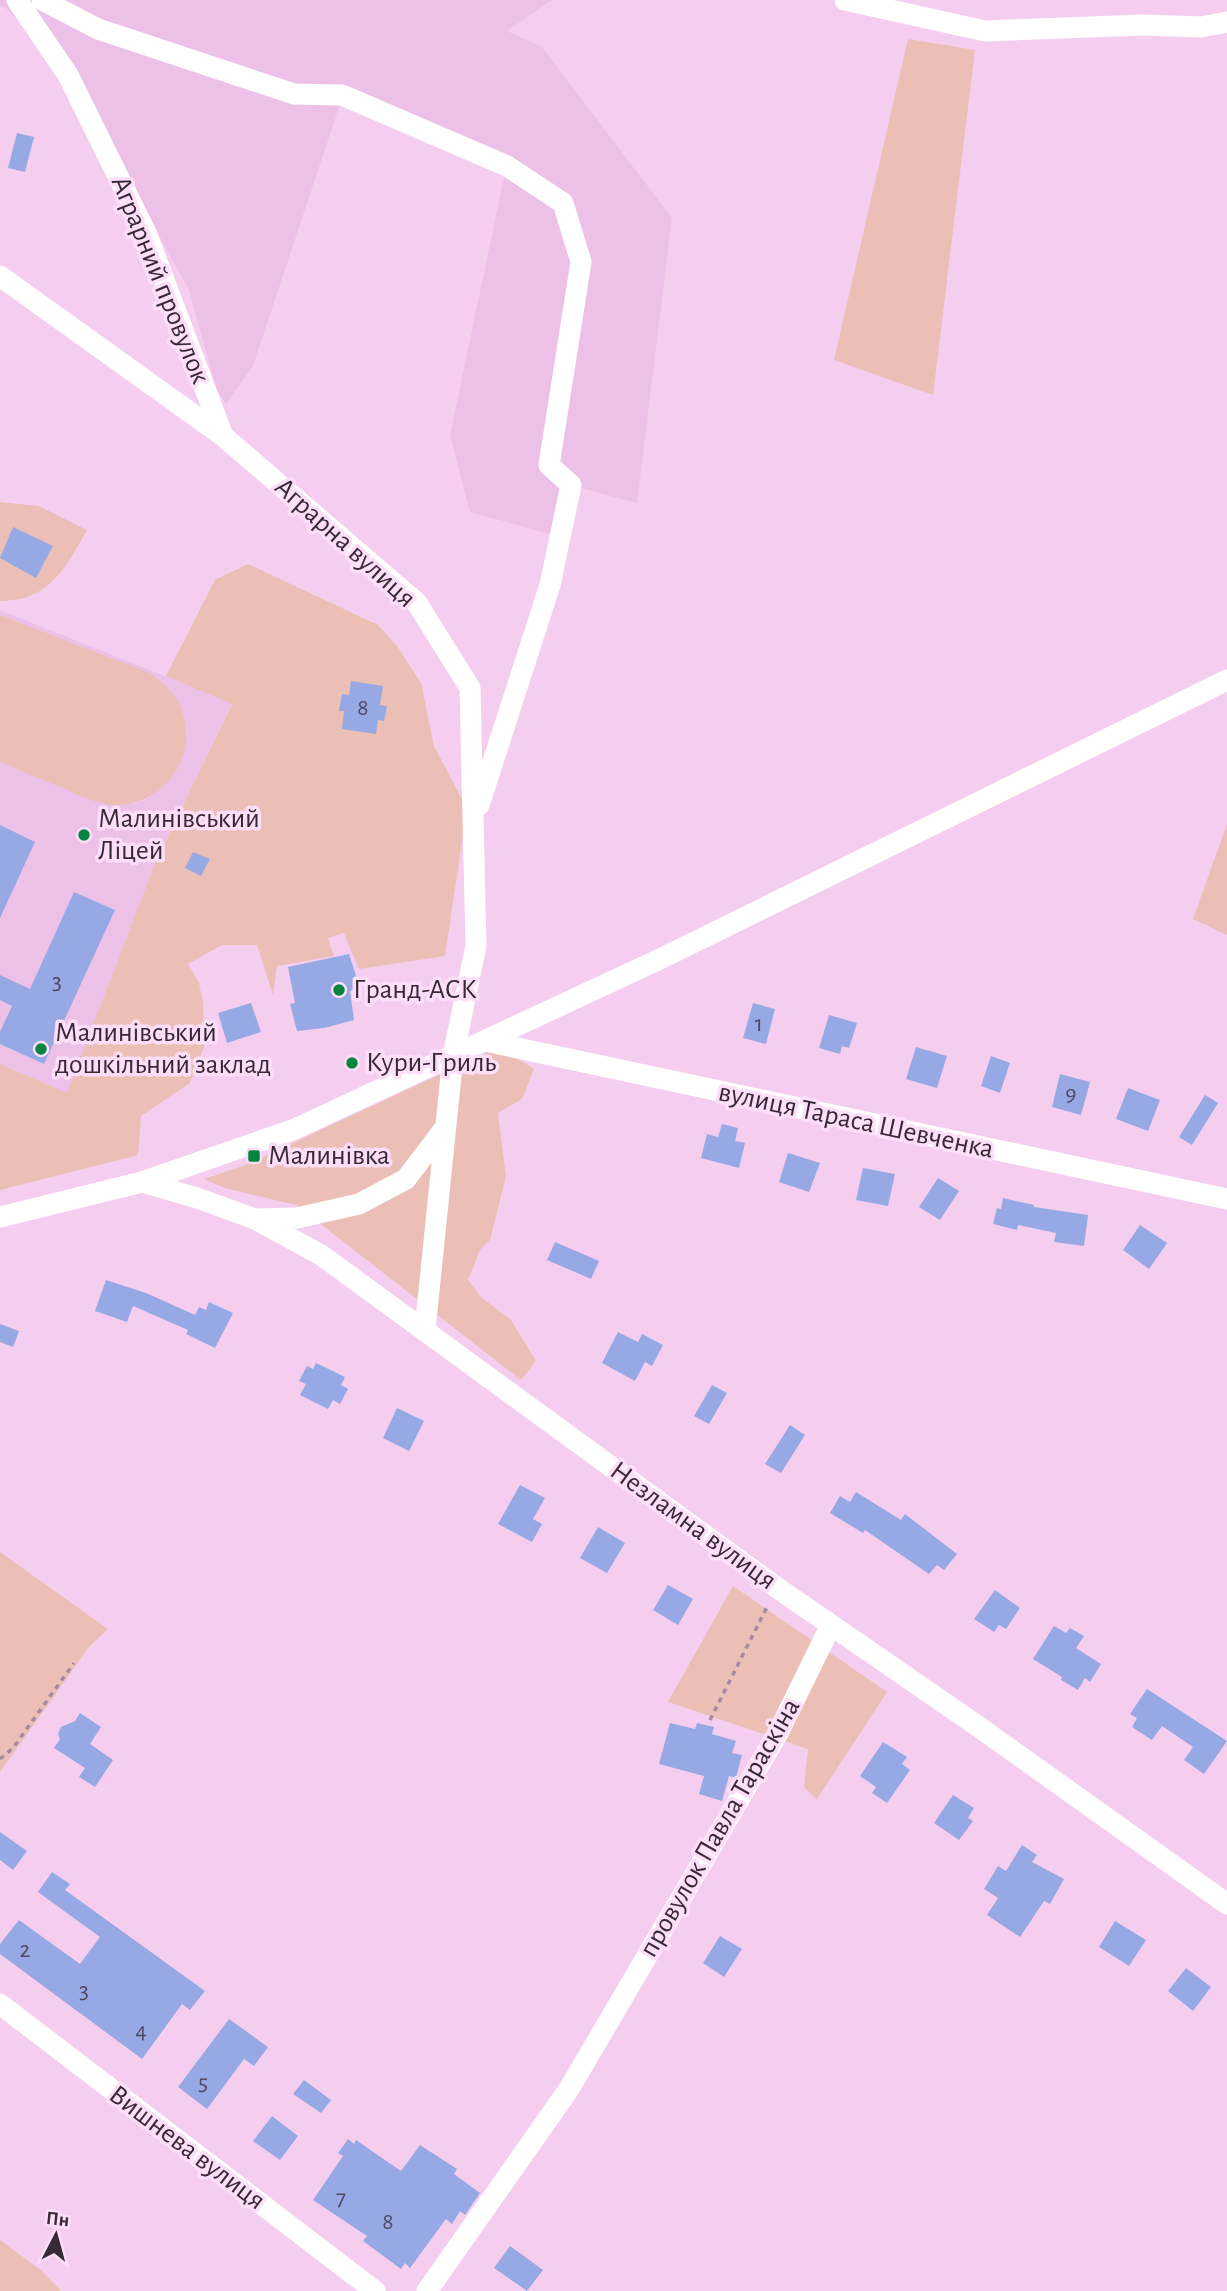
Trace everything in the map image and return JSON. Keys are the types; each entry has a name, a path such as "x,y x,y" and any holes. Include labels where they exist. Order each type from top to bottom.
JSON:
{"street":[{"name":"Аграрний провулок","path":"17,0 68,75 147,235 223,436"},
{"path":"42,0 97,29 294,94 342,95 507,166 563,203 581,262 549,465 571,485 550,585 473,823"},
{"path":"845,0 985,31 1200,27 1227,22"},
{"name":"Аграрна вулиця","path":"0,276 223,436 417,603 470,688 476,946 453,1056 425,1330"},
{"path":"0,1217 142,1182 295,1129 591,992 1227,680"},
{"name":"вулиця Тараса Шевченка","path":"485,1041 1227,1199"},
{"path":"255,1219 297,1218 359,1203 406,1179 445,1127"},
{"name":"Незламна вулиця","path":"142,1182 255,1219 321,1255 776,1587 1227,1904"},
{"name":"провулок Павла Тараскіна","path":"427,2291 569,2089 778,1732 831,1625"},
{"name":"Вишнева вулиця","path":"0,2004 375,2291"}],"path":[{"path":"710,1720 776,1587"},
{"path":"0,1759 13,1748 74,1663"}],"shaded area":[{"path":"0,0 552,0 507,31 542,47 672,218 637,503 580,488 568,539 470,512 450,435 506,168 341,101 253,366 226,404 217,390 189,290 150,219 68,75 5,7 0,5"},
{"path":"908,39 975,50 933,395 834,360"},
{"path":"0,502 39,506 87,530 54,580 44,589 17,600 0,601"},
{"path":"248,564 378,625 397,646 421,683 434,746 464,803 465,821 445,956 359,969 344,933 328,938 334,956 277,966 273,995 257,945 222,945 188,964 199,983 205,1044 190,1083 141,1116 138,1155 0,1190 0,1064 67,1093 155,863 232,704 166,676 215,580"},
{"name":"Малинівський Ліцей","path":"0,610 232,703 155,863 67,1093 0,1064 0,762 104,804 135,803 149,798 185,747 187,729 184,714 0,615"},
{"path":"0,615 152,674 167,687 182,709 186,732 180,763 172,777 161,788 133,803 109,805 90,800 0,762"},
{"path":"1227,824 1227,935 1193,919"},
{"path":"499,1047 534,1069 522,1099 498,1113 506,1176 490,1240 480,1250 468,1280 481,1297 511,1320 536,1361 521,1380 296,1205 225,1188 204,1179 243,1166"},
{"path":"0,1552 108,1629 89,1647 0,1772"},
{"path":"733,1586 887,1692 817,1799 804,1787 808,1749 668,1702"},
{"path":"0,2240 42,2271 61,2291 0,2291"}],"building":[{"path":"17,133 34,137 25,172 8,168"},
{"path":"13,527 53,546 36,578 0,558"},
{"path":"351,681 383,686 380,705 387,706 384,721 378,720 376,734 342,729 344,711 339,711 342,694 349,695"},
{"path":"0,825 35,842 0,918"},
{"path":"193,852 210,859 201,876 185,868"},
{"path":"74,892 115,910 44,1064 0,1044 0,1032 12,1006 0,1000 0,975 30,989"},
{"path":"349,954 360,988 350,991 354,1020 324,1028 297,1031 290,1004 295,1003 288,967"},
{"path":"251,1003 261,1032 227,1043 218,1013"},
{"path":"753,1003 775,1009 766,1044 743,1038"},
{"path":"829,1015 857,1023 849,1048 842,1046 840,1054 819,1048"},
{"path":"916,1047 947,1056 937,1088 906,1079"},
{"path":"991,1056 1010,1063 1000,1093 981,1086"},
{"path":"1060,1074 1090,1082 1081,1115 1052,1107"},
{"path":"1128,1088 1160,1100 1148,1131 1116,1119"},
{"path":"1205,1095 1218,1103 1192,1145 1179,1137"},
{"path":"722,1124 738,1128 735,1141 745,1143 739,1168 701,1158 707,1134 718,1137"},
{"path":"788,1153 820,1163 809,1192 779,1182"},
{"path":"863,1168 895,1174 888,1206 856,1200"},
{"path":"938,1178 959,1191 940,1220 919,1207"},
{"path":"1003,1198 1034,1207 1088,1215 1084,1246 1054,1242 1056,1233 1018,1225 1017,1230 993,1224"},
{"path":"1140,1225 1167,1243 1149,1269 1123,1250"},
{"path":"555,1242 599,1261 591,1279 547,1260"},
{"path":"106,1280 146,1293 195,1315 199,1307 206,1310 209,1302 233,1313 215,1348 186,1334 188,1330 133,1306 127,1322 95,1311"},
{"path":"0,1324 19,1331 13,1347 0,1342"},
{"path":"618,1332 638,1342 642,1334 663,1345 652,1366 645,1362 635,1381 602,1363"},
{"path":"316,1363 345,1377 341,1385 348,1389 340,1404 333,1400 328,1409 300,1395 306,1384 299,1381 307,1366 313,1369"},
{"path":"712,1385 727,1393 709,1424 694,1416"},
{"path":"397,1408 424,1421 409,1451 383,1438"},
{"path":"790,1425 805,1435 781,1473 765,1464"},
{"path":"520,1485 545,1498 533,1519 542,1524 532,1542 498,1524"},
{"path":"856,1492 901,1520 905,1514 957,1554 944,1570 937,1565 929,1574 865,1530 863,1533 830,1513 840,1496 850,1502"},
{"path":"598,1527 625,1543 607,1573 580,1558"},
{"path":"668,1585 693,1599 678,1625 653,1610"},
{"path":"995,1590 1020,1608 1006,1629 999,1625 994,1632 974,1619"},
{"path":"1054,1626 1066,1633 1070,1628 1084,1636 1076,1648 1101,1664 1090,1682 1085,1678 1078,1690 1033,1659"},
{"path":"1147,1689 1227,1741 1204,1774 1184,1760 1193,1747 1162,1726 1152,1740 1132,1727 1137,1718 1130,1714"},
{"path":"80,1713 101,1727 90,1744 113,1760 95,1787 79,1777 85,1768 54,1748 60,1739 58,1734 61,1727 75,1721"},
{"path":"670,1723 695,1729 697,1723 714,1727 712,1734 736,1741 732,1753 742,1755 736,1778 729,1776 722,1801 699,1794 704,1776 659,1764"},
{"path":"883,1742 907,1757 902,1764 910,1770 887,1803 872,1793 876,1787 860,1776"},
{"path":"953,1795 974,1808 968,1818 973,1821 959,1840 934,1823"},
{"path":"0,1832 27,1851 13,1870 0,1860"},
{"path":"1022,1845 1037,1855 1032,1862 1064,1879 1050,1904 1044,1901 1020,1937 987,1915 998,1898 984,1889 998,1866 1006,1871"},
{"path":"52,1872 70,1884 65,1890 205,1991 190,2010 182,2004 142,2059 0,1954 0,1944 19,1920 80,1964 100,1937 38,1892"},
{"path":"1115,1921 1146,1940 1129,1966 1099,1947"},
{"path":"720,1936 742,1949 724,1977 703,1963"},
{"path":"1186,1968 1211,1987 1193,2011 1168,1991"},
{"path":"229,2019 268,2047 254,2066 244,2059 207,2109 178,2087"},
{"path":"304,2080 331,2100 321,2113 293,2094"},
{"path":"272,2116 298,2136 280,2160 253,2141"},
{"path":"348,2139 354,2144 356,2140 401,2171 420,2145 457,2169 454,2174 480,2193 465,2215 460,2211 452,2224 446,2219 410,2268 405,2263 401,2269 363,2241 367,2236 313,2200 343,2156 338,2153"},
{"path":"510,2246 543,2270 527,2291 494,2268"}],"place":[{"name":"Малинівський Ліцей","path":"84,835"},
{"name":"Гранд-АСК","path":"339,990"},
{"name":"Малинівський дошкільний заклад","path":"41,1049"},
{"name":"Кури-Гриль","path":"352,1063"},
{"name":"Малинівка","path":"254,1156"}]}
